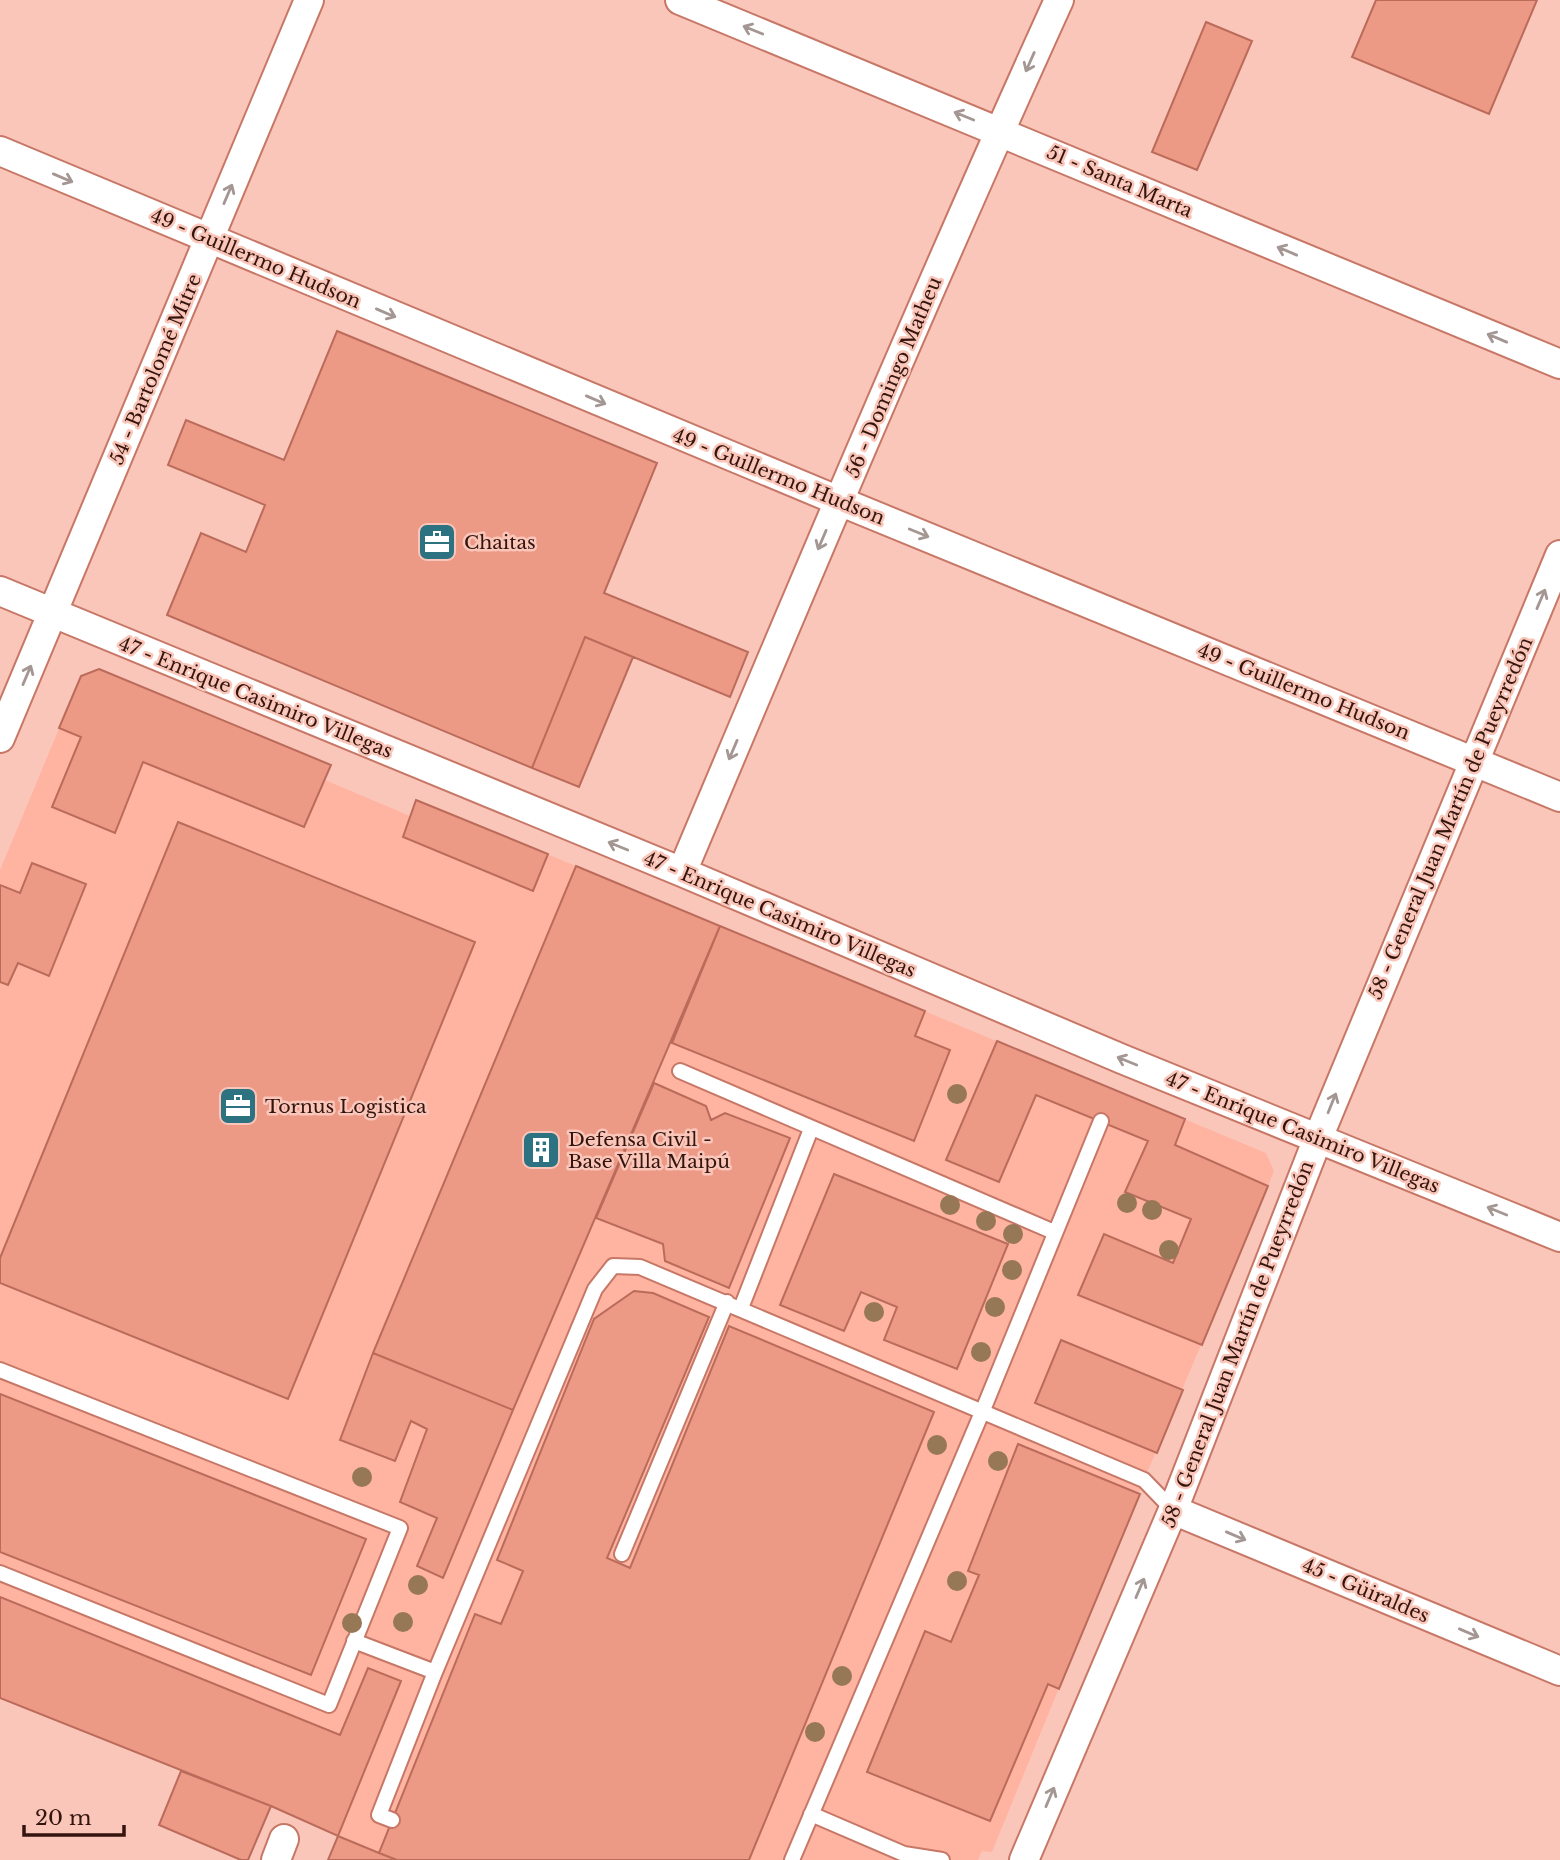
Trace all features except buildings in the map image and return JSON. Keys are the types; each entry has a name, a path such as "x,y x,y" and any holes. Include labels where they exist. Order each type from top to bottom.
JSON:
{"street":[{"name":"54 - Bartolomé Mitre","path":"0,738 309,0"},
{"name":"51 - Santa Marta","path":"680,0 1560,365"},
{"name":"56 - Domingo Matheu","path":"682,872 839,501 999,131 1059,0"},
{"name":"49 - Guillermo Hudson","path":"0,151 839,501 1560,797"},
{"name":"58 - General Juan Martín de Pueyrredón","path":"1024,1860 1173,1510 1318,1138 1560,555"},
{"name":"47 - Enrique Casimiro Villegas","path":"0,591 682,872 1122,1059 1560,1237"},
{"name":"45 - Güiraldes","path":"1173,1510 1560,1671"}],"lane":[{"path":"680,1070 1054,1232"},
{"path":"792,1860 983,1410 1101,1121"},
{"path":"741,1308 811,1129"},
{"path":"392,1820 379,1815 435,1672 595,1289 613,1266 640,1266 1144,1480 1173,1510"},
{"path":"622,1553 727,1302"},
{"path":"0,1370 400,1528 329,1705 0,1573"},
{"path":"354,1642 435,1672"},
{"path":"811,1814 904,1854 942,1860"}],"shaded area":[{"path":"99,669 331,765 325,780 410,816 416,800 576,866 373,1352 513,1410 720,926 1266,1153 1274,1171 992,1852 982,1851 978,1860 397,1860 271,1806 0,1698 0,870 81,676"}],"place":[{"name":"Chaitas","path":"437,542"},
{"name":"Tornus Logistica","path":"238,1106"},
{"name":"Defensa Civil - Base Villa Maipú","path":"541,1150"}]}
